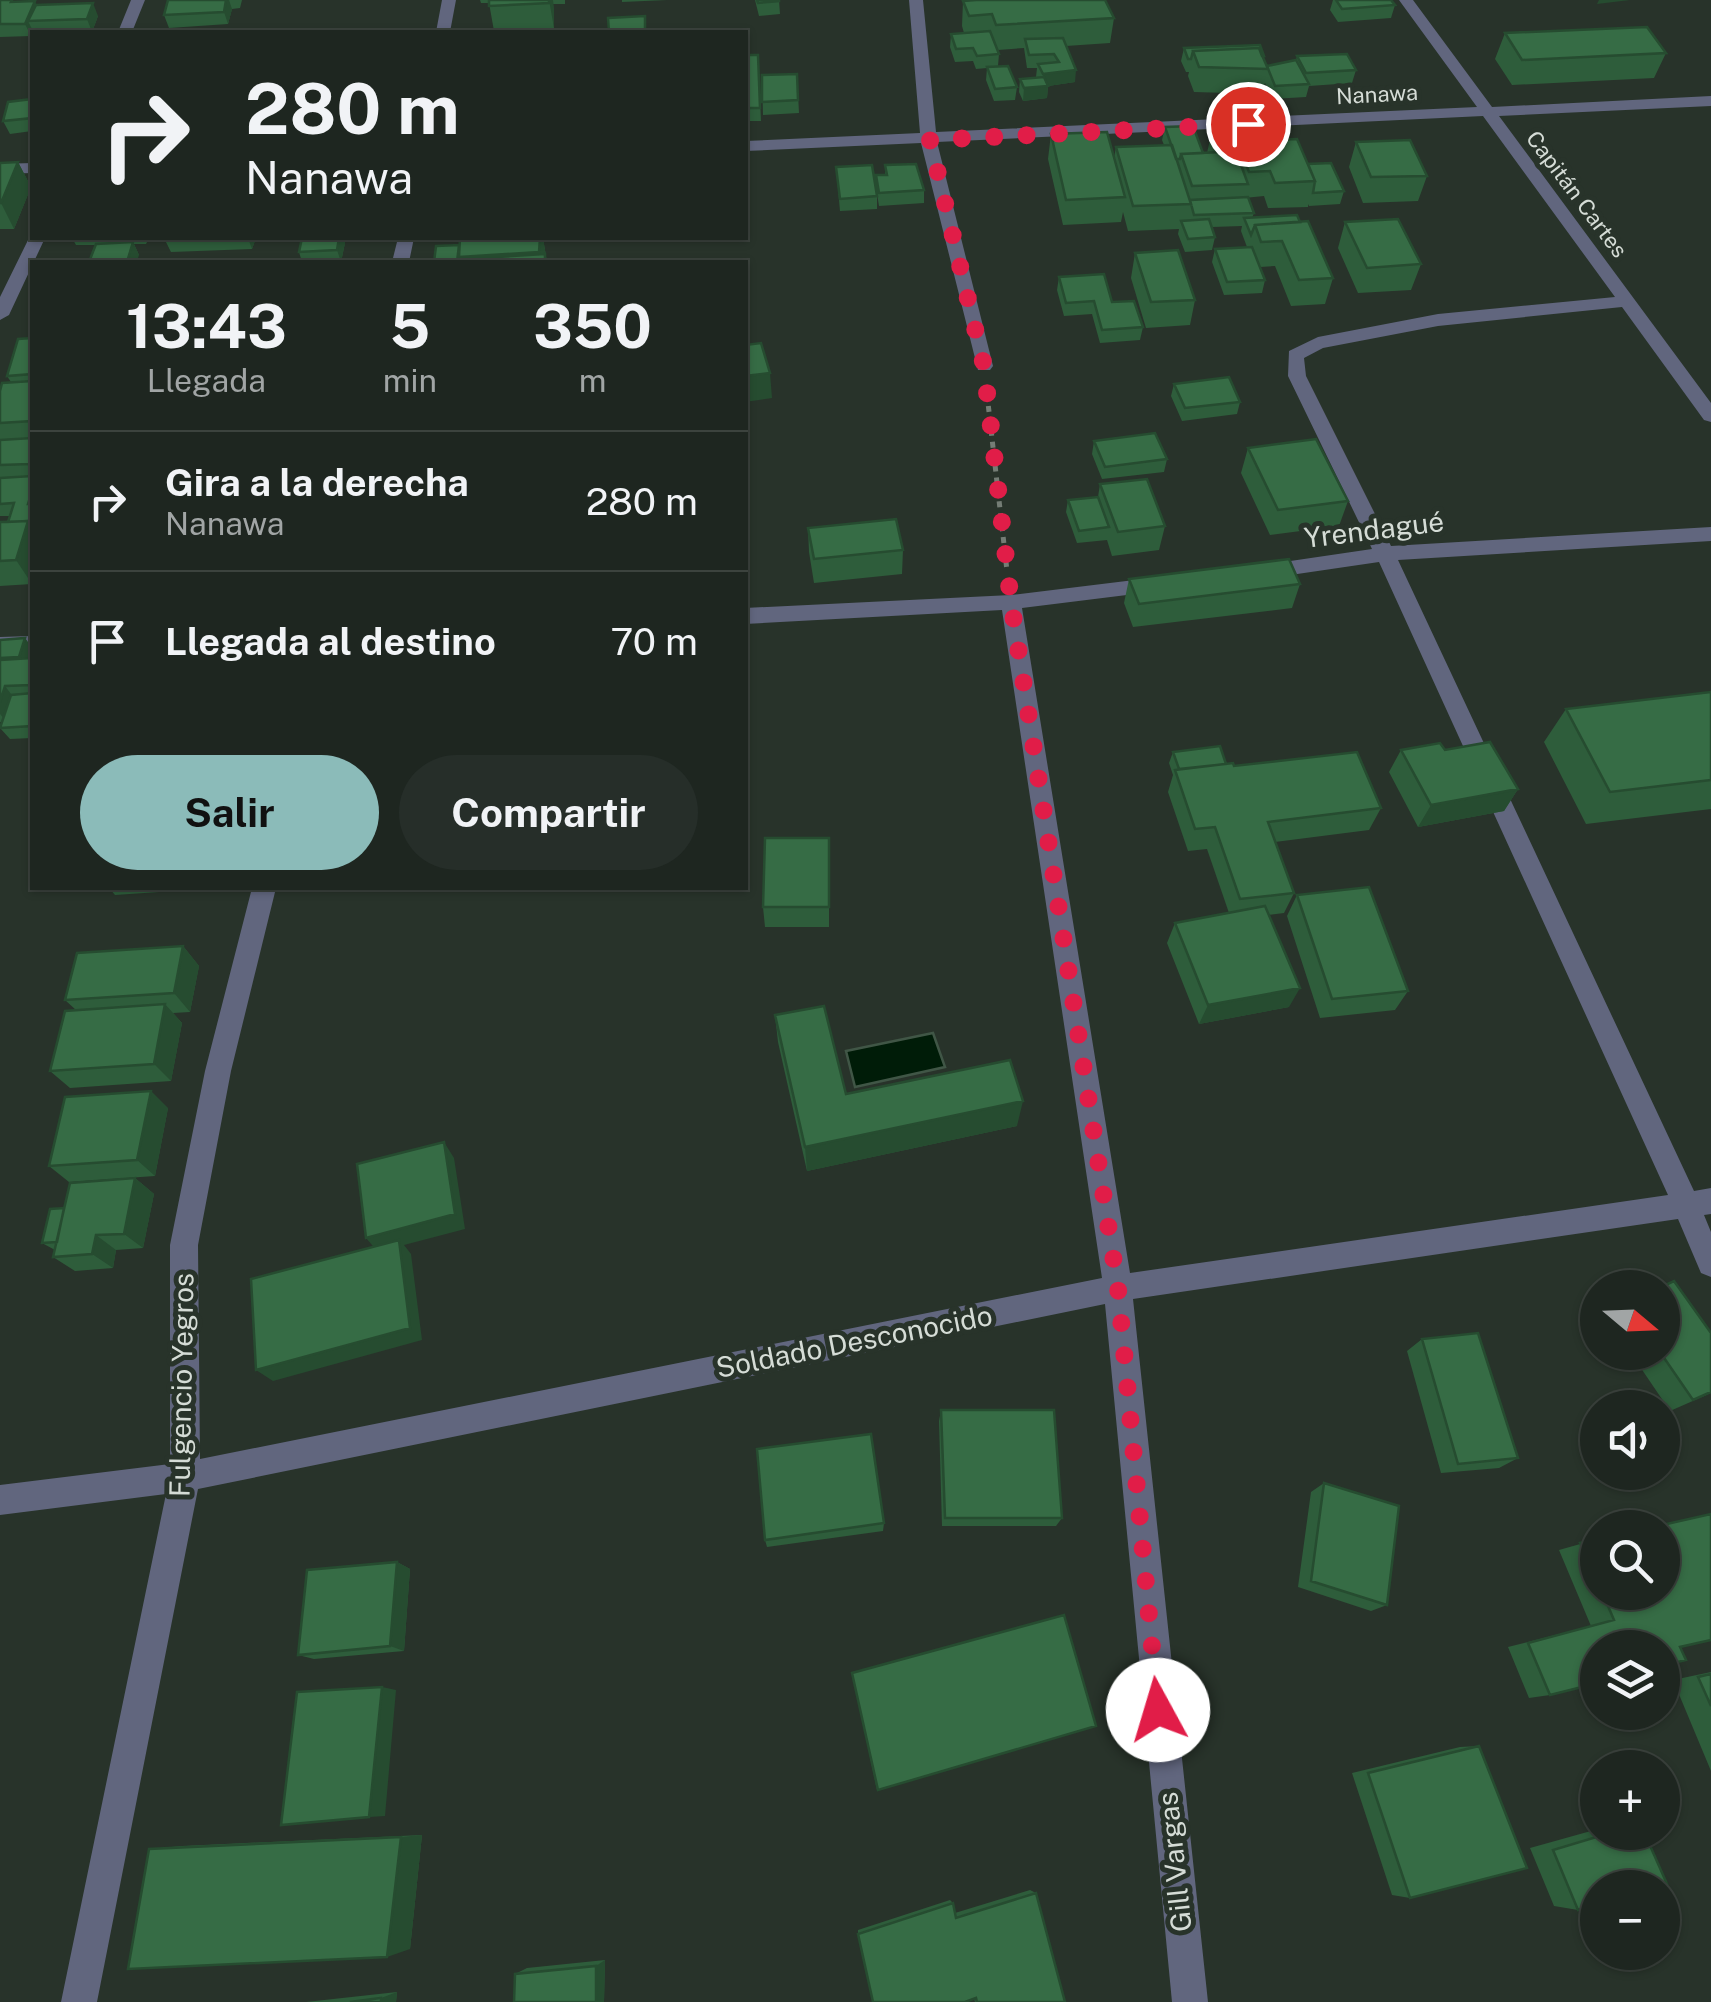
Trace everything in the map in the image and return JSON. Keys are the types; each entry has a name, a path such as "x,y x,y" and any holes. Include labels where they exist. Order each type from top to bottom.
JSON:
{"street":[{"path":"125,30 138,0"},
{"path":"443,30 449,0"},
{"path":"916,0 930,140 984,366"},
{"name":"Capitán Cartes","path":"1406,0 1630,300 1711,416"},
{"name":"Nanawa","path":"748,146 1711,102"},
{"path":"0,169 30,168"},
{"path":"0,316 35,240"},
{"path":"1630,300 1438,320 1318,343 1295,355 1297,376 1385,554 1662,1148 1698,1203 1711,1264"},
{"name":"Yrendagué","path":"1244,574 1385,554 1711,534"},
{"path":"748,616 1011,602 1186,581"},
{"name":"Gill Vargas","path":"1011,602 1118,1288 1190,2002"},
{"path":"0,645 30,644"},
{"name":"Fulgencio Yegros","path":"79,2002 185,1477 184,1245 218,1072 264,890"},
{"name":"Soldado Desconocido","path":"0,1500 185,1477 1118,1288 1698,1203"}],"path":[{"path":"984,366 1011,602"}],"shaded area":[{"path":"933,1033 945,1067 855,1087 846,1051"}],"building":[{"path":"0,0 35,1 25,24 0,24"},
{"path":"168,0 226,0 224,12 164,15"},
{"path":"489,0 549,0 549,3 489,6"},
{"path":"1105,0 1114,18 996,25 992,14 969,16 963,1"},
{"path":"1336,0 1391,0 1395,5 1342,9"},
{"path":"93,3 87,19 28,21 36,5"},
{"path":"645,16 645,30 609,30 608,18"},
{"path":"1647,27 1666,53 1522,60 1505,33"},
{"path":"990,31 999,54 977,56 973,48 956,49 951,34"},
{"path":"1063,38 1076,70 1043,74 1038,64 1059,62 1054,54 1029,55 1025,39"},
{"path":"1260,45 1264,56 1259,48 1193,51 1188,59 1184,48"},
{"path":"1259,48 1268,69 1199,67 1193,51"},
{"path":"1347,54 1356,70 1306,73 1297,56"},
{"path":"748,55 758,55 760,108 748,108"},
{"path":"1296,60 1309,84 1275,86 1267,66"},
{"path":"1008,66 1017,87 995,89 987,67"},
{"path":"797,74 798,100 762,102 762,75"},
{"path":"1044,77 1048,86 1024,88 1020,79"},
{"path":"30,99 30,118 3,121 8,102"},
{"path":"1193,126 1203,153 1181,154 1176,159 1165,127"},
{"path":"1235,130 1239,141 1297,139 1315,181 1275,183 1270,171 1249,172 1242,154 1237,154 1248,184 1192,186 1181,154 1220,152 1212,131"},
{"path":"1107,132 1125,197 1066,200 1051,134"},
{"path":"1410,140 1427,176 1371,177 1356,142"},
{"path":"1172,145 1191,204 1133,206 1116,147"},
{"path":"18,162 1,203 0,203 0,163"},
{"path":"1331,163 1344,191 1313,193 1315,181 1308,164"},
{"path":"916,164 924,190 879,193 876,175 887,175 885,165"},
{"path":"872,165 877,196 840,199 836,167"},
{"path":"1248,197 1254,213 1194,215 1190,200"},
{"path":"1297,215 1300,222 1255,225 1251,235 1244,218"},
{"path":"1209,219 1215,237 1188,239 1181,221"},
{"path":"1398,219 1421,264 1367,268 1345,222"},
{"path":"1308,221 1333,278 1299,280 1282,241 1261,242 1255,225"},
{"path":"302,240 339,240 337,250 299,252"},
{"path":"460,240 540,240 539,252 459,257"},
{"path":"133,242 128,260 90,260 96,244"},
{"path":"459,245 457,260 434,260 436,246"},
{"path":"1252,247 1265,280 1227,282 1215,249"},
{"path":"1178,250 1195,300 1151,302 1135,253"},
{"path":"545,254 545,260 465,259"},
{"path":"1104,274 1112,302 1134,301 1143,327 1102,330 1094,301 1066,303 1059,277"},
{"path":"30,338 30,374 7,376 18,339"},
{"path":"761,343 770,373 748,376 748,345"},
{"path":"1229,377 1240,402 1185,408 1174,384"},
{"path":"30,381 30,421 0,423 2,383"},
{"path":"1155,433 1167,459 1105,467 1094,441"},
{"path":"30,438 30,464 0,465 0,440"},
{"path":"1316,439 1348,501 1278,510 1248,448"},
{"path":"30,476 30,524 28,521 8,522 14,503 0,504 0,478"},
{"path":"1147,479 1165,526 1118,532 1100,484"},
{"path":"1098,497 1109,527 1079,531 1068,500"},
{"path":"896,519 903,550 814,559 808,528"},
{"path":"28,521 16,560 0,561 0,522"},
{"path":"1289,559 1300,584 1139,604 1129,579"},
{"path":"25,638 19,657 0,658 0,640"},
{"path":"30,658 30,685 5,686 0,702 0,660"},
{"path":"1711,692 1711,780 1610,792 1566,709"},
{"path":"30,693 30,726 0,728 11,695"},
{"path":"1490,742 1518,789 1431,805 1401,750 1440,743 1445,750"},
{"path":"1220,746 1226,764 1179,769 1173,752"},
{"path":"1357,752 1381,808 1268,822 1294,893 1240,899 1215,827 1195,829 1175,770"},
{"path":"765,838 829,838 829,907 763,907"},
{"path":"1369,887 1408,991 1332,999 1297,895"},
{"path":"1265,906 1300,988 1208,1005 1175,923"},
{"path":"183,946 174,993 65,1000 77,953"},
{"path":"165,1004 154,1064 50,1071 65,1011"},
{"path":"824,1006 846,1094 1010,1060 1023,1101 805,1147 775,1015"},
{"path":"151,1091 137,1160 49,1166 65,1097"},
{"path":"444,1142 455,1214 366,1238 357,1164"},
{"path":"135,1178 124,1234 96,1235 92,1254 53,1257 70,1183"},
{"path":"64,1208 57,1242 42,1243 50,1209"},
{"path":"399,1240 410,1328 256,1370 251,1279"},
{"path":"1680,1289 1711,1333 1711,1392 1693,1400 1672,1370 1680,1370"},
{"path":"1478,1333 1518,1458 1458,1464 1422,1339"},
{"path":"941,1410 1054,1410 1062,1518 945,1518"},
{"path":"871,1434 884,1523 765,1540 757,1449"},
{"path":"1324,1483 1399,1506 1387,1605 1311,1581"},
{"path":"1711,1514 1711,1640 1680,1647 1680,1630 1580,1630 1580,1688 1550,1695 1528,1643 1614,1620 1610,1610 1680,1610 1680,1521"},
{"path":"397,1562 390,1646 298,1655 307,1570"},
{"path":"1064,1615 1096,1726 878,1790 852,1673"},
{"path":"1711,1674 1711,1706 1698,1677"},
{"path":"382,1687 369,1817 281,1825 297,1692"},
{"path":"1479,1746 1527,1868 1410,1898 1368,1773"},
{"path":"401,1837 387,1957 128,1969 149,1849"},
{"path":"1580,1842 1580,1850 1652,1850 1661,1870 1580,1870 1578,1910 1553,1850"},
{"path":"1036,1893 1065,2002 977,2002 976,1998 965,2002 873,2002 858,1934 953,1903 956,1918"},
{"path":"596,1966 596,2002 514,2002 515,1974"}],"route":[{"path":"1158,1710 1118,1288 1011,602 984,366 930,140 1248,124"}]}
